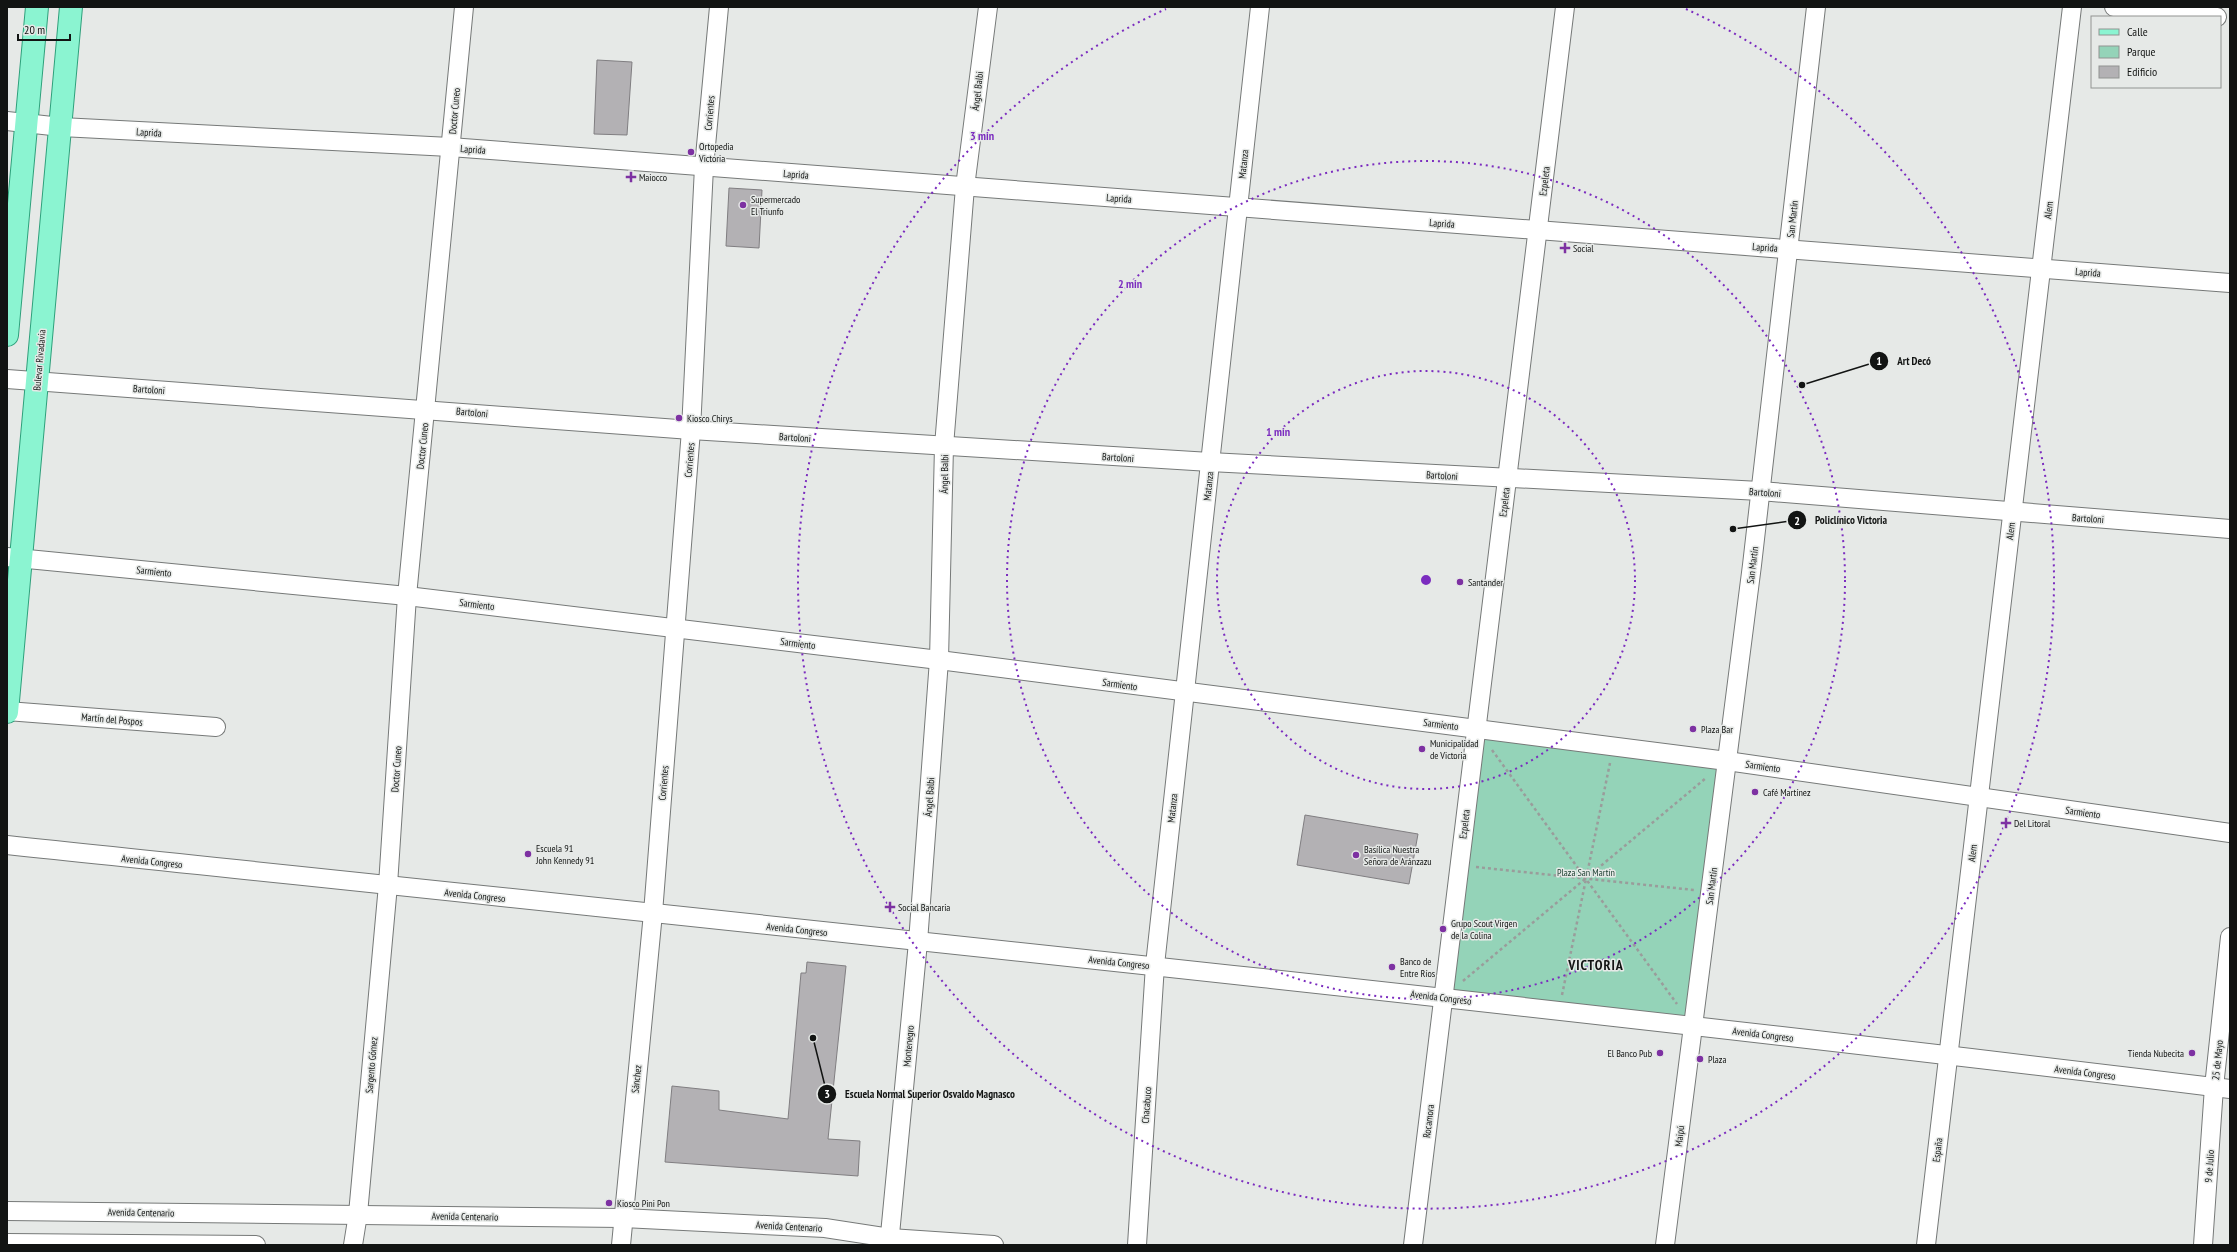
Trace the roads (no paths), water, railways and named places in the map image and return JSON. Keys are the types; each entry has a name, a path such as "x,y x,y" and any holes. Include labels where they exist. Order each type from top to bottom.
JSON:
{"main road":[{"path":"7,335 17,122 37,7"},
{"name":"Bulevar Rivadavia","path":"7,711 14,557 37,382 71,7"}],"street":[{"name":"Doctor Cuneo","path":"388,886 407,596 464,7"},
{"name":"Corrientes","path":"652,913 691,430 704,167 719,7"},
{"name":"Ángel Balbi","path":"918,942 939,660 944,446 965,187 988,7"},
{"name":"Matanza","path":"1155,965 1260,7"},
{"name":"Ezpeleta","path":"1443,997 1565,7"},
{"name":"San Martín","path":"1693,1026 1760,491 1816,7"},
{"name":"Alem","path":"1948,1056 2072,7"},
{"path":"2114,7 2208,16"},
{"name":"Laprida","path":"17,122 61,127 450,147 2230,283"},
{"name":"Bartoloni","path":"7,379 426,409 691,430 1507,479 1760,491 2230,529"},
{"name":"Sarmiento","path":"14,557 407,596 939,660 1727,761 2230,833"},
{"name":"Martín del Pospos","path":"7,711 216,727"},
{"name":"Avenida Congreso","path":"7,845 918,942 1155,965 2222,1088"},
{"name":"Sargento Gómez","path":"353,1245 358,1214 388,886"},
{"name":"Sánchez","path":"621,1245 652,913"},
{"name":"25 de Mayo","path":"2222,1088 2230,937"},
{"name":"Montenegro","path":"890,1241 918,942"},
{"name":"Chacabuco","path":"1137,1245 1155,965"},
{"name":"Rocamora","path":"1413,1245 1443,997"},
{"name":"Maipú","path":"1665,1245 1693,1026"},
{"name":"España","path":"1926,1245 1948,1056"},
{"name":"9 de Julio","path":"2203,1245 2222,1088"},
{"name":"Avenida Centenario","path":"7,1211 623,1218 825,1228 890,1241"},
{"path":"860,1245 890,1241 994,1245"},
{"path":"7,1243 256,1245"}],"place":[{"name":"Ortopedia Victoria","path":"691,152"},
{"name":"Maiocco","path":"631,177"},
{"name":"Supermercado El Triunfo","path":"743,205"},
{"name":"Social","path":"1565,248"},
{"name":"Art Decó","path":"1802,385"},
{"name":"Kiosco Chirys","path":"679,418"},
{"name":"Policlínico Victoria","path":"1733,529"},
{"name":"Santander","path":"1460,582"},
{"name":"Plaza Bar","path":"1693,729"},
{"name":"Municipalidad de Victoria","path":"1422,749"},
{"name":"Café Martínez","path":"1755,792"},
{"name":"Del Litoral","path":"2006,823"},
{"name":"Escuela 91 John Kennedy 91","path":"528,854"},
{"name":"Basílica Nuestra Señora de Aránzazu","path":"1356,855"},
{"name":"Social Bancaria","path":"890,907"},
{"name":"Grupo Scout Virgen de la Colina","path":"1443,929"},
{"name":"Banco de Entre Ríos","path":"1392,967"},
{"name":"Escuela Normal Superior Osvaldo Magnasco","path":"813,1038"},
{"name":"El Banco Pub","path":"1660,1053"},
{"name":"Tienda Nubecita","path":"2192,1053"},
{"name":"Plaza","path":"1700,1059"},
{"name":"Kiosco Pini Pon","path":"609,1203"}],"district":[{"name":"VICTORIA","path":"1596,965"}],"park label":[{"name":"Plaza San Martín","path":"1586,872"}]}
